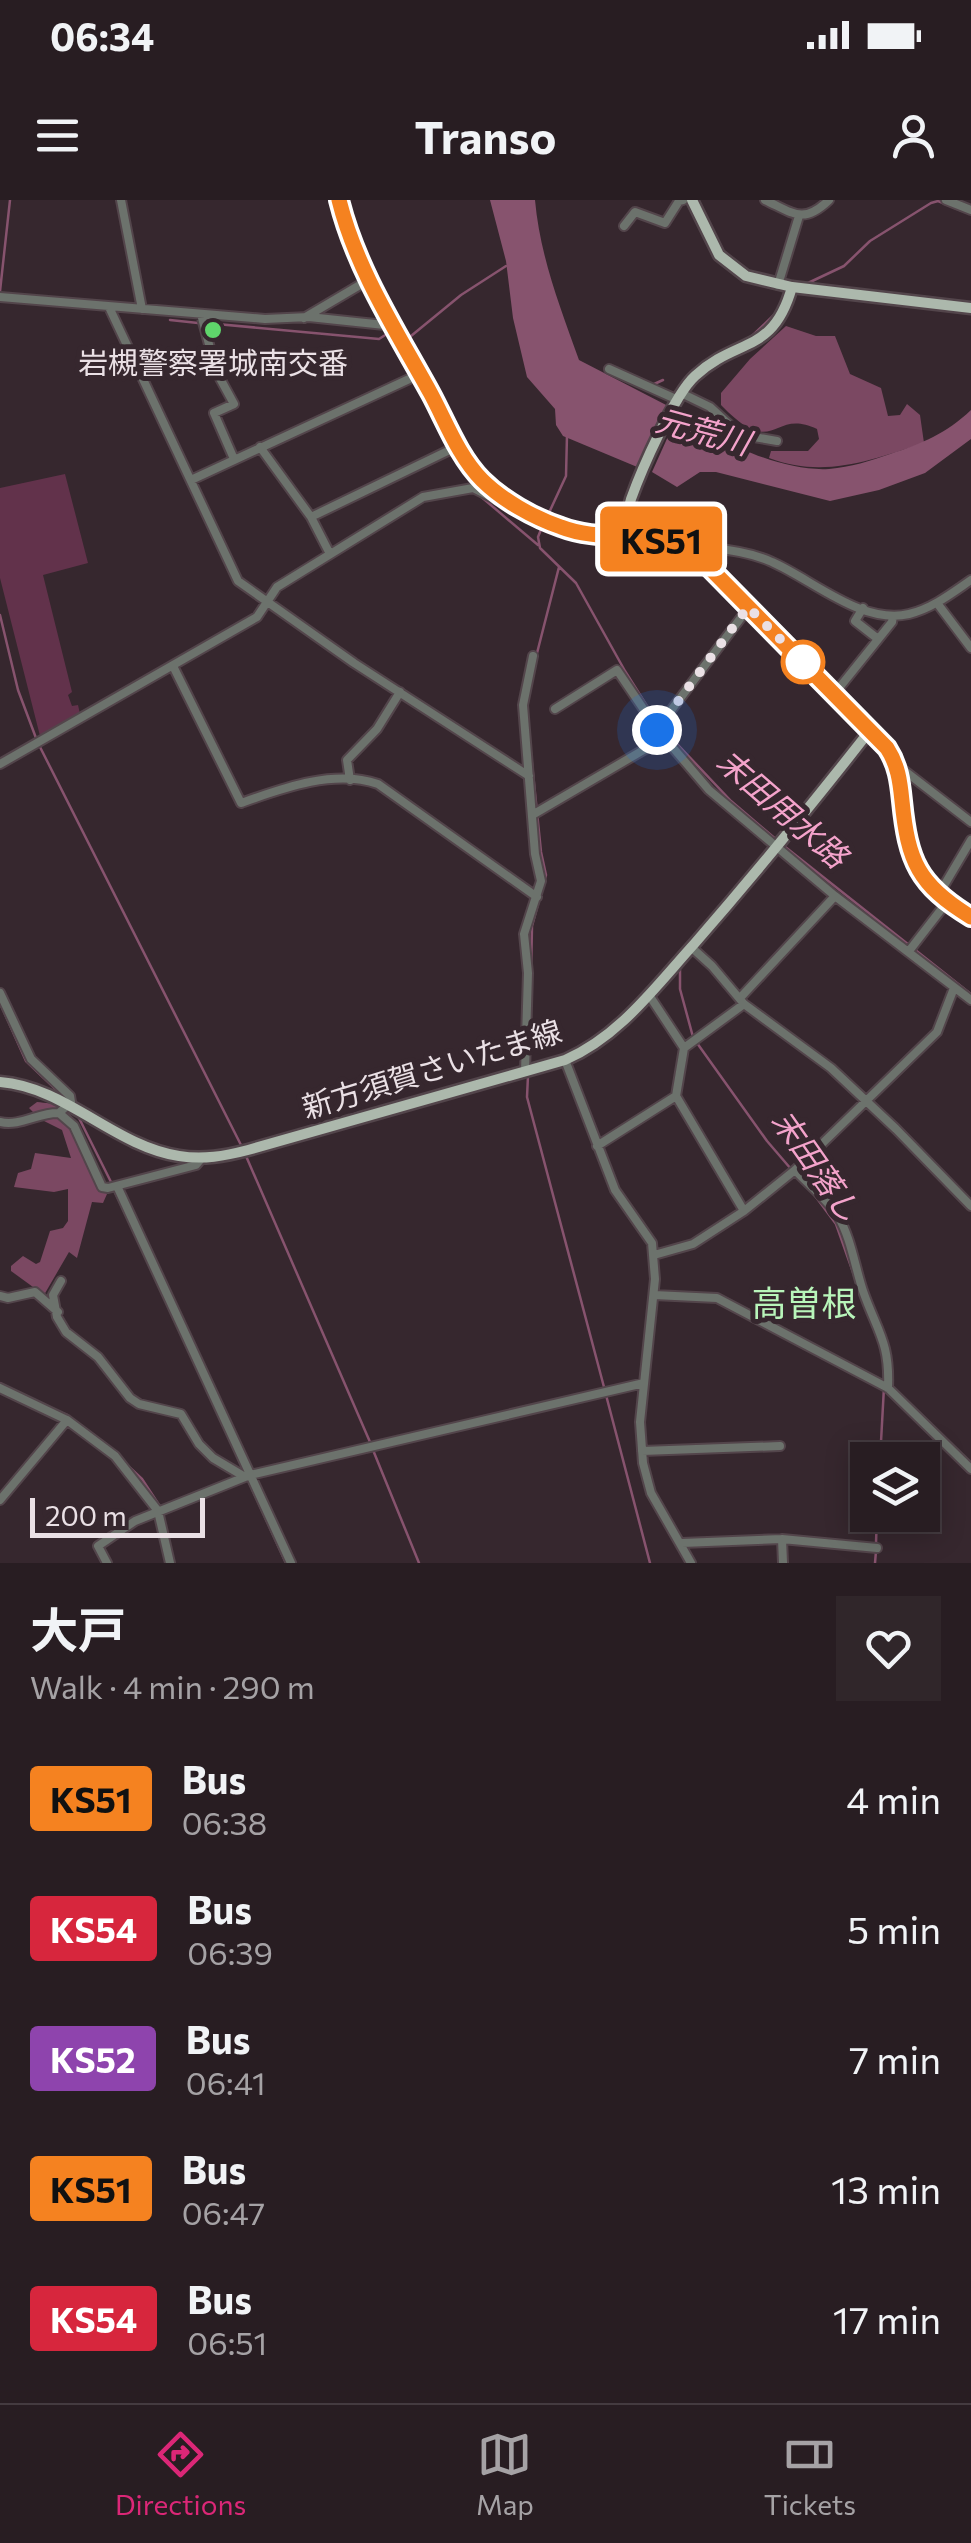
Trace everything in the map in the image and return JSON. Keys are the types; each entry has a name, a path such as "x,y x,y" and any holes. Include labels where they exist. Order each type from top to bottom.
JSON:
{"main road":[{"path":"339,200 352,244 474,471 504,496 544,520 572,531 675,542 700,558 871,729 897,765 911,857 917,870 943,898 971,917"},
{"path":"692,200 719,255 746,276 792,287 971,308"},
{"path":"628,537 630,505 678,399 702,370 773,329 785,312 792,287"},
{"name":"新方須賀さいたま線","path":"0,1082 38,1091 64,1109 155,1150 202,1158 248,1150 565,1060 608,1036 649,995 779,848 871,729"}],"street":[{"path":"121,200 142,309"},
{"path":"624,226 636,212 665,223 678,201 683,200"},
{"path":"765,200 799,216 816,212 828,200"},
{"path":"946,200 971,210"},
{"path":"778,285 799,216"},
{"path":"304,318 370,279"},
{"path":"0,297 394,326"},
{"path":"109,306 232,573 266,604 529,776"},
{"path":"202,314 216,371 234,404 214,414 234,459"},
{"path":"609,369 678,399 710,406 748,436 777,440"},
{"path":"190,480 420,374"},
{"path":"260,446 311,517 330,554"},
{"path":"311,517 458,446"},
{"path":"473,488 474,471"},
{"path":"0,764 258,617 277,587 423,497 473,488 497,500 504,496"},
{"path":"700,558 711,548 753,555 863,608 894,616 937,603 971,580"},
{"path":"937,603 971,648"},
{"path":"657,730 748,607"},
{"path":"863,608 854,622 878,639"},
{"path":"835,693 894,616"},
{"path":"525,1072 528,973 524,934 541,880 535,854 523,705 532,656"},
{"path":"173,666 241,803 316,780 378,784 537,898"},
{"path":"555,709 617,670 657,730 709,790 836,896 971,1000"},
{"path":"350,780 347,760 377,729 400,692"},
{"path":"534,814 664,738"},
{"path":"897,765 971,822"},
{"path":"909,951 943,898 971,840"},
{"path":"744,1211 676,1096 684,1048 742,1001 836,896"},
{"path":"690,947 742,1001 831,1068 866,1100 971,1206"},
{"path":"654,1255 694,1244 795,1170 936,1032 954,988"},
{"path":"0,993 31,1059 70,1096 64,1109"},
{"path":"649,995 684,1048"},
{"path":"565,1060 615,1190 649,1236 654,1255 642,1451 652,1493 691,1563"},
{"path":"598,1146 676,1096"},
{"path":"0,1122 8,1124 64,1109"},
{"path":"64,1109 102,1187 196,1166 202,1158"},
{"path":"21,1120 21,1135"},
{"path":"795,1170 834,1211 844,1228 864,1294 884,1337 888,1388"},
{"path":"117,1186 247,1476 292,1563"},
{"path":"61,1281 53,1295 57,1317 66,1332 98,1357 130,1398 139,1404 181,1414 199,1444 213,1458 247,1476"},
{"path":"0,1296 36,1292 58,1312"},
{"path":"654,1295 713,1296 888,1388 971,1469"},
{"path":"107,1563 98,1546 135,1521 247,1476 644,1383"},
{"path":"0,1388 67,1420 116,1456 158,1511 170,1563"},
{"path":"0,1500 67,1420"},
{"path":"642,1451 780,1446"},
{"path":"682,1543 782,1539 877,1548"},
{"path":"782,1539 783,1563"}],"shaded area":[{"path":"786,326 816,336 835,336 850,374 881,388 888,416 900,415 907,404 920,415 924,443 866,461 828,467 769,458 771,451 808,451 819,439 817,429 790,424 763,432 753,430 721,405 721,393"},
{"path":"65,474 88,563 43,575 72,692 68,695 72,706 78,705 80,714 40,736 0,578 0,488"},
{"path":"37,1102 59,1106 69,1113 89,1146 107,1194 103,1203 92,1202 77,1258 69,1252 44,1295 11,1271 11,1266 23,1256 36,1264 40,1262 50,1231 63,1228 68,1221 68,1189 54,1192 14,1187 18,1173 31,1169 35,1153 71,1158 62,1130 40,1119 29,1108"}],"water":[{"path":"490,200 535,200 546,261 579,360 670,407 642,469 563,436 556,425 555,409 527,377 513,318 506,261"},
{"name":"元荒川","path":"971,410 971,439 925,473 879,490 830,501 716,472 700,472 677,487 652,472 679,412 711,434 750,453 791,465 829,469 912,446 943,431"}],"waterway":[{"path":"0,291 10,200"},
{"path":"808,283 844,266 870,241 931,203 938,201 960,210"},
{"path":"402,335 411,336 461,295 506,266"},
{"path":"752,336 776,313"},
{"path":"170,320 198,323"},
{"path":"206,323 379,339 390,332"},
{"path":"652,385 663,380"},
{"path":"547,517 566,476 567,435"},
{"path":"479,495 538,545"},
{"name":"末田用水路","path":"542,527 538,537 540,548 576,583 657,722"},
{"path":"536,657 559,567"},
{"path":"0,615 18,690 36,738"},
{"name":"末田用水路","path":"662,728 731,801 778,841"},
{"path":"529,734 546,875 532,926 530,1028"},
{"path":"39,745 243,1149"},
{"name":"末田用水路","path":"784,846 971,994"},
{"name":"末田落し","path":"680,970 680,989 693,1037"},
{"path":"0,1003 26,1061 66,1099"},
{"name":"末田落し","path":"697,1043 791,1169"},
{"path":"528,1076 527,1097 604,1387"},
{"path":"79,1118 111,1182"},
{"path":"246,1156 370,1442"},
{"path":"114,1190 151,1268"},
{"name":"末田落し","path":"813,1193 836,1224 854,1275"},
{"path":"190,1353 245,1473"},
{"path":"0,1383 16,1392"},
{"name":"末田落し","path":"881,1442 884,1387"},
{"path":"606,1395 650,1563"},
{"path":"50,1408 67,1415 106,1444"},
{"path":"373,1450 419,1563"},
{"path":"126,1464 142,1479 161,1508"},
{"path":"248,1480 286,1563"},
{"path":"163,1516 169,1542"},
{"name":"末田落し","path":"876,1532 876,1543"},
{"name":"末田落し","path":"875,1563 876,1551"}],"bus line":[{"name":"KS51","path":"339,200 361,262 458,446 480,478 493,490 558,526 587,535 664,539 684,546 700,558 887,748 897,765 907,842 917,870 947,902 971,917"}],"place":[{"name":"岩槻警察署城南交番","path":"213,330"}],"district":[{"name":"高曽根","path":"804,1304"}],"route":[{"path":"657,730 748,607 813,672 803,662"}]}
